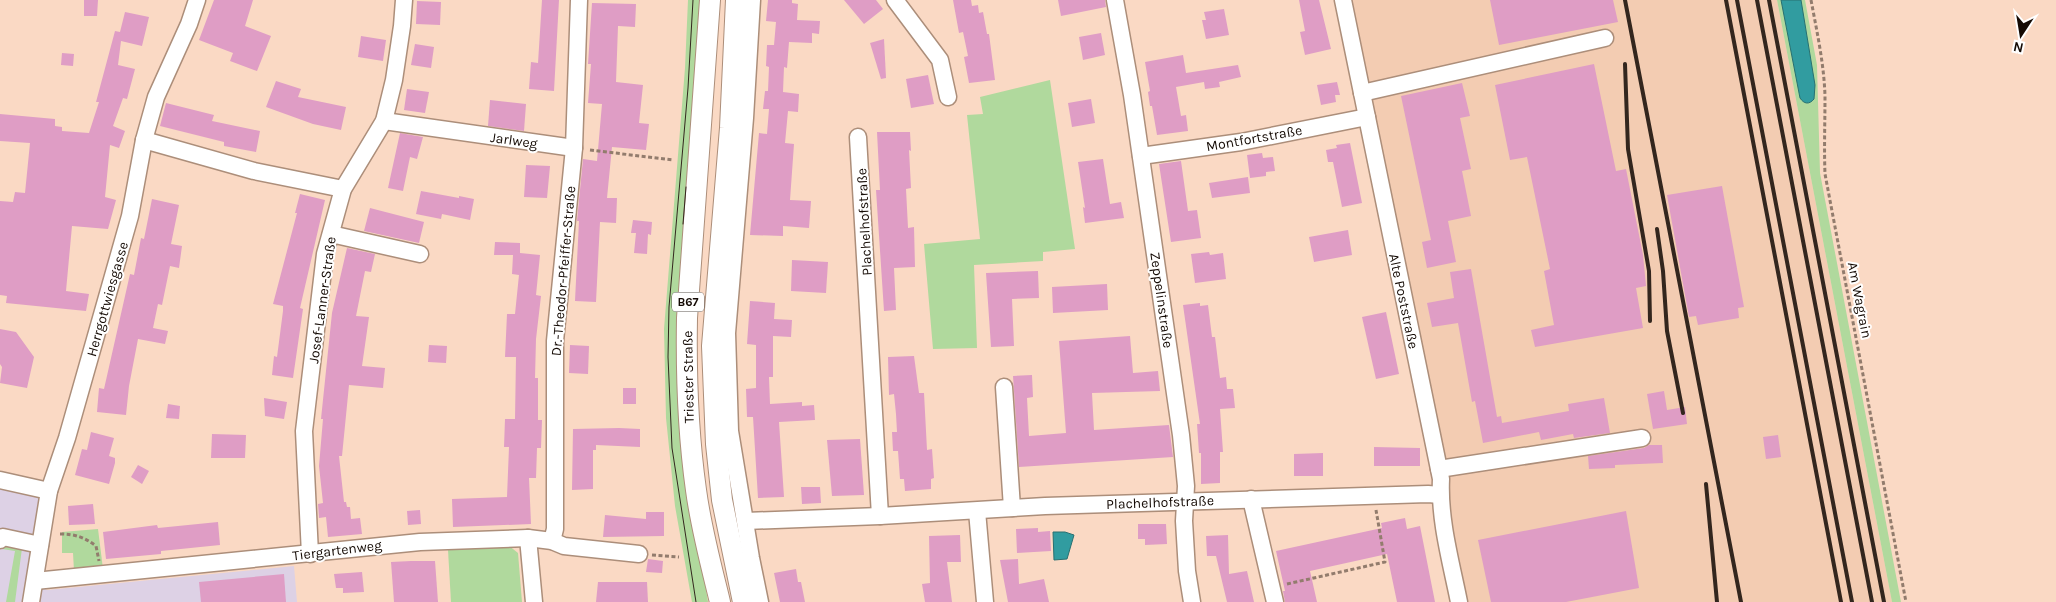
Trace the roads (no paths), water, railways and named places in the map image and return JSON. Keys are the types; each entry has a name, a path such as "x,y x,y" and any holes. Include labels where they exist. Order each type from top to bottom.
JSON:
{"main road":[{"name":"Triester Straße","path":"710,0 687,318 686,369 690,437 696,492 720,602"},
{"name":"Triester Straße","path":"736,0 730,128 712,346 716,444 721,491 743,602"}],"street":[{"name":"Herrgottwiesgasse","path":"31,602 49,491 67,438 130,216 144,140 156,97 189,24 197,0"},
{"name":"Josef-Lanner-Straße","path":"310,554 304,431 325,254 343,189 384,121 397,62 404,0"},
{"name":"Dr.-Theodor-Pfeiffer-Straße","path":"552,541 555,528 555,340 574,148 579,0"},
{"path":"752,0 745,118 727,333 730,431 760,602"},
{"path":"895,0 940,60 948,96"},
{"name":"Zeppelinstraße","path":"1115,0 1141,156 1179,418 1185,501 1186,572 1192,602"},
{"name":"Alte Poststraße","path":"1343,0 1441,479 1440,495 1446,541 1459,602"},
{"path":"1362,93 1605,38"},
{"name":"Montfortstraße","path":"1141,156 1242,142 1367,117"},
{"name":"Jarlweg","path":"384,121 574,148"},
{"name":"Plachelhofstraße","path":"858,137 880,516"},
{"path":"144,140 254,171 343,189"},
{"path":"331,234 420,254"},
{"path":"1004,387 1012,508"},
{"path":"1439,469 1642,438"},
{"path":"0,480 49,491"},
{"name":"Plachelhofstraße","path":"746,521 1185,501 1374,495 1440,495"},
{"path":"1251,499 1273,595"},
{"path":"977,510 985,602"},
{"path":"0,540 4,537 40,545"},
{"path":"528,538 534,602"},
{"name":"Tiergartenweg","path":"34,581 396,544 528,538 552,541 564,546 639,554"}],"water":[{"path":"1781,0 1801,0 1815,85 1814,99 1808,103 1803,102 1800,98"},
{"path":"1053,532 1065,532 1074,535 1067,559 1054,560"}],"tram line":[{"path":"693,0 688,88 669,307 668,357 672,448 696,602"},
{"path":"683,224 686,187"}],"railway":[{"path":"1625,0 1741,602"},
{"path":"1726,0 1841,602"},
{"path":"1737,0 1852,602"},
{"path":"1757,0 1872,602"},
{"path":"1769,0 1884,602"},
{"path":"1625,64 1628,149 1649,271 1650,321"},
{"path":"1657,229 1663,271 1667,331 1683,413"},
{"path":"1706,484 1717,602"}]}
